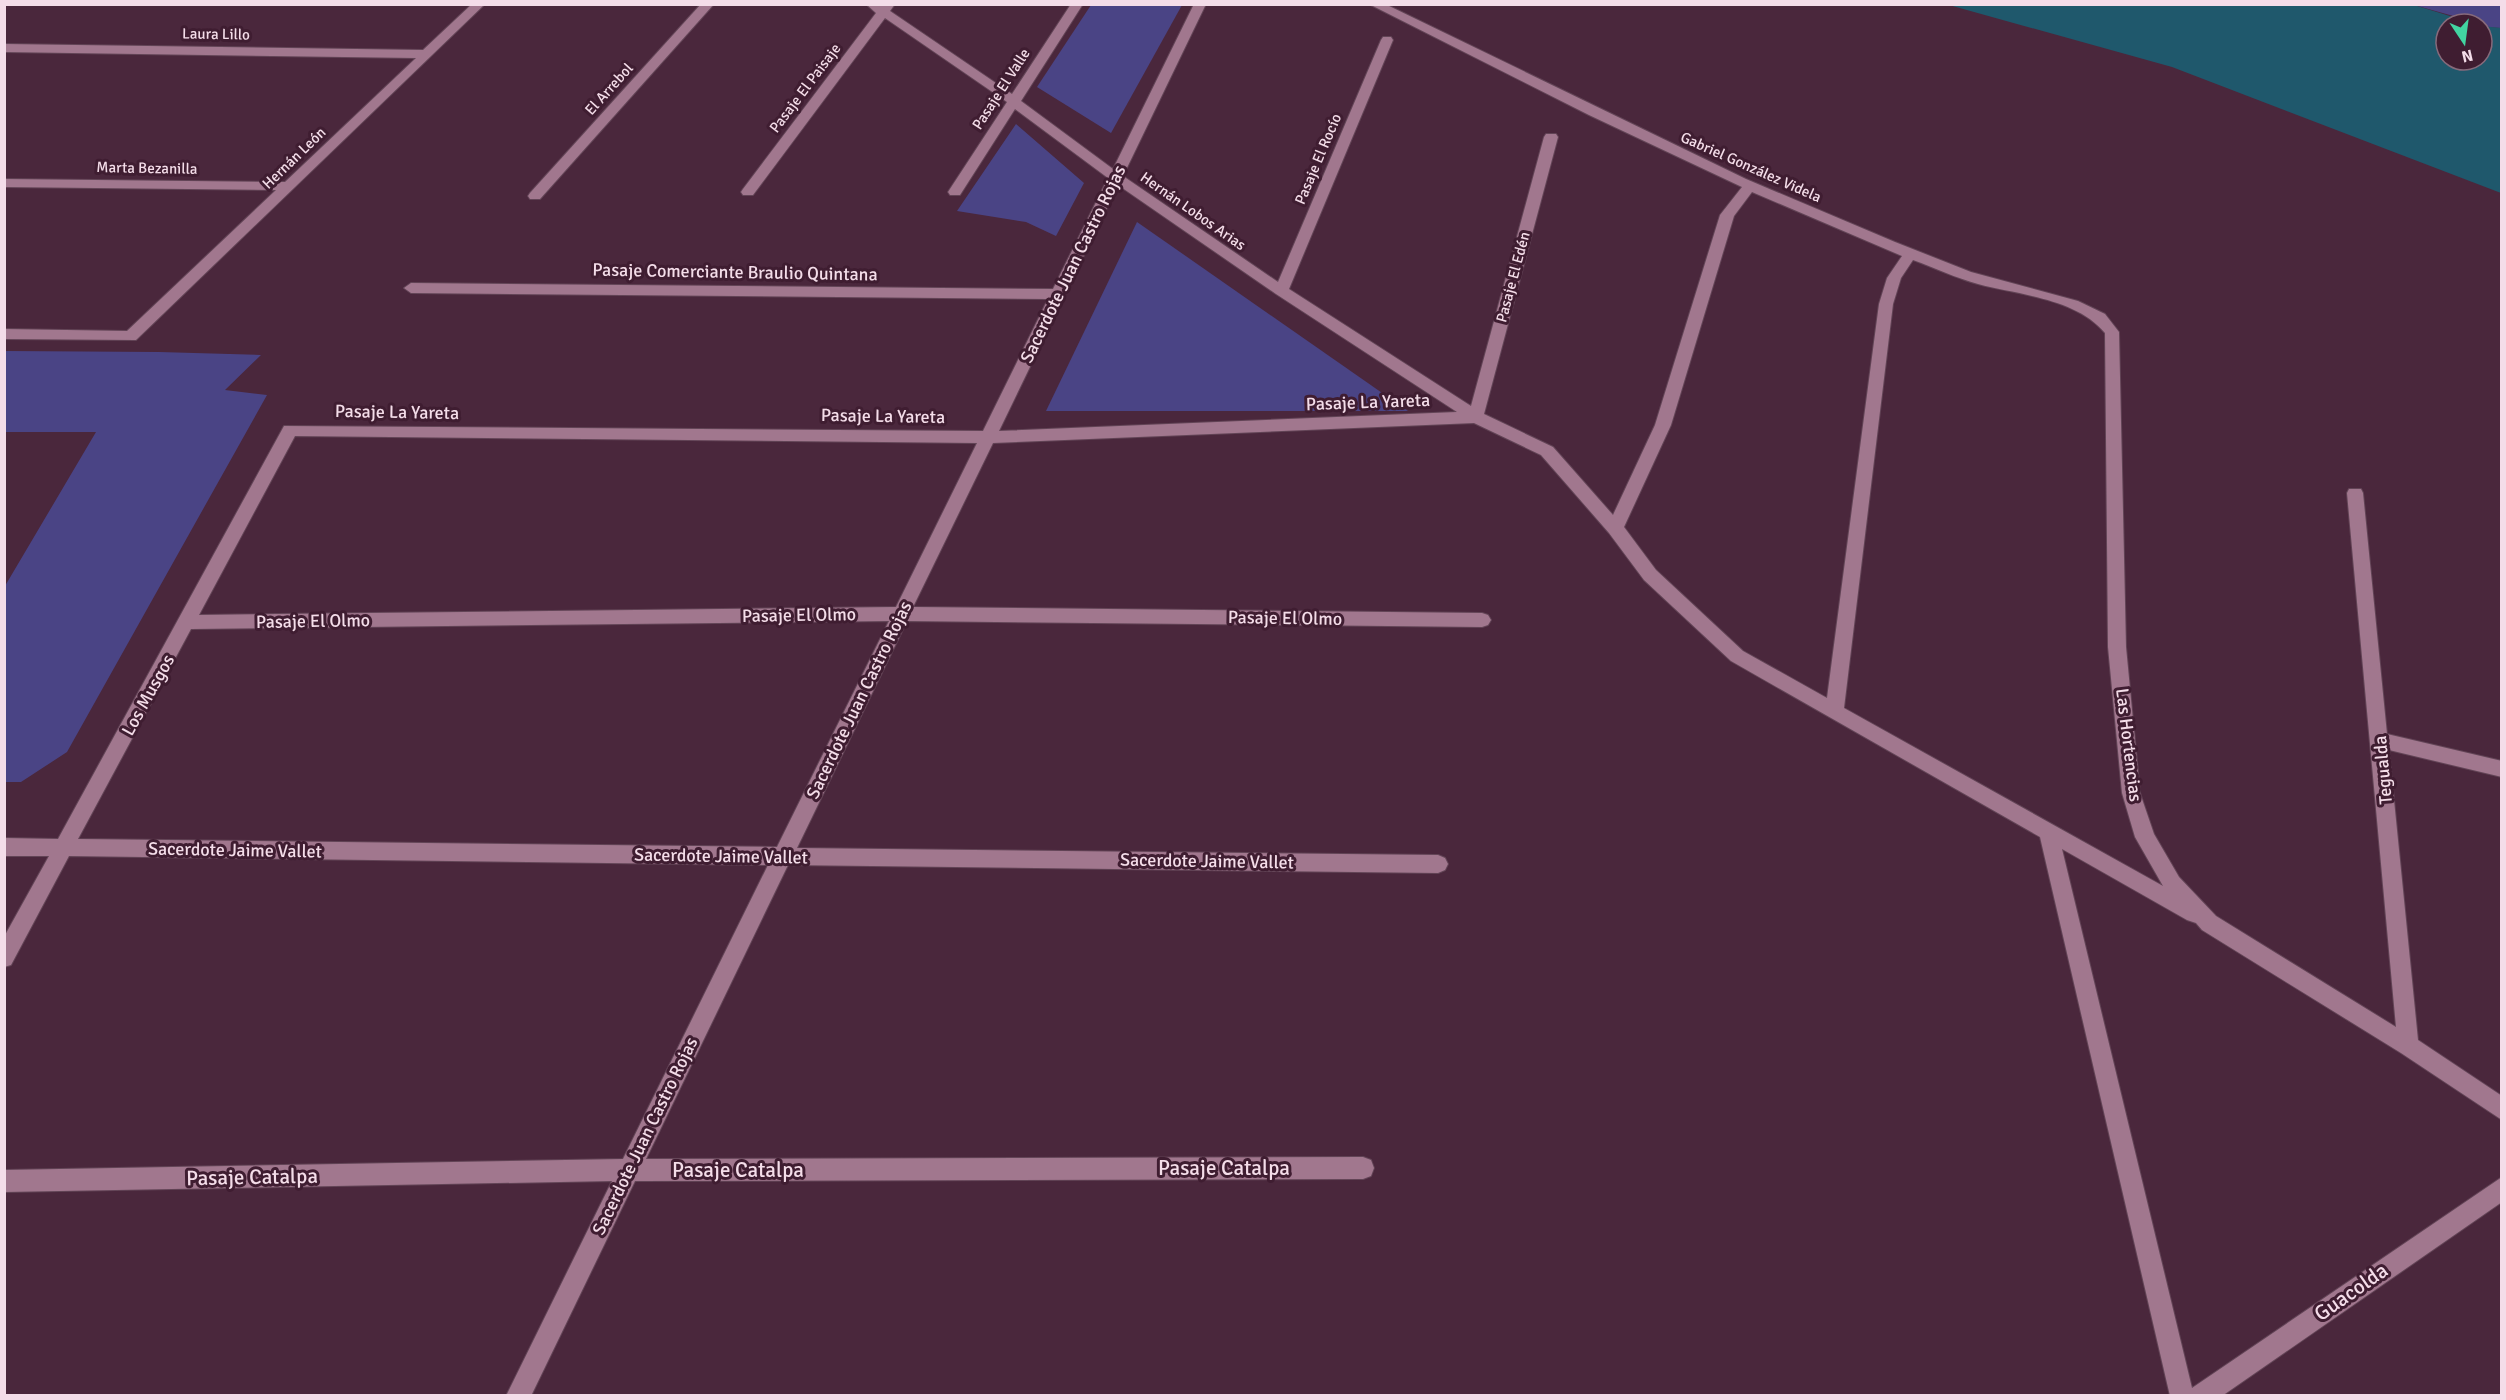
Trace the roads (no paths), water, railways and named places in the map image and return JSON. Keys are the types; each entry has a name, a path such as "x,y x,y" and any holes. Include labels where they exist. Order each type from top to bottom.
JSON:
{"street":[{"name":"Hernán León","path":"4,334 131,336 479,4"},
{"name":"El Arrebol","path":"535,196 708,4"},
{"name":"Pasaje El Valle","path":"955,192 1077,4"},
{"name":"Sacerdote Juan Castro Rojas","path":"518,1395 1200,4"},
{"name":"Gabriel González Videla","path":"1375,4 1749,187 1973,278 2071,305 2099,317 2112,332 2112,342"},
{"name":"Hernán Lobos Arias","path":"882,7 1115,177 1281,291 1476,417 1547,452 1615,528 1650,575 1737,656 2209,923"},
{"name":"Pasaje El Paisaje","path":"748,192 882,7"},
{"name":"Pasaje El Rocío","path":"1281,291 1387,40"},
{"name":"Laura Lillo","path":"4,48 427,54"},
{"name":"Pasaje El Edén","path":"1476,417 1551,137"},
{"name":"Marta Bezanilla","path":"4,183 289,186"},
{"path":"1615,528 1663,425 1727,215 1749,187"},
{"path":"1835,710 1886,304 1894,278 1910,254"},
{"name":"Pasaje Comerciante Braulio Quintana","path":"411,288 1058,294"},
{"name":"Las Hortencias","path":"2112,342 2117,647 2131,793 2145,837 2172,883 2209,923 2408,1047 2502,1109"},
{"name":"Pasaje La Yareta","path":"290,430 988,437 1476,417"},
{"name":"Los Musgos","path":"4,958 290,430"},
{"name":"Tegualda","path":"2355,493 2408,1047"},
{"name":"Pasaje El Olmo","path":"188,622 901,614 1482,620"},
{"path":"2380,740 2502,769"},
{"path":"2048,832 2182,1395"},
{"name":"Sacerdote Jaime Vallet","path":"4,847 1438,864"},
{"name":"Pasaje Catalpa","path":"4,1181 629,1170 1363,1168"},
{"name":"Guacolda","path":"2201,1395 2502,1188"}],"water":[{"path":"1949,5 2414,5 2437,12 2434,12 2434,72 2494,72 2494,27 2501,28 2501,193 2172,67"}]}
